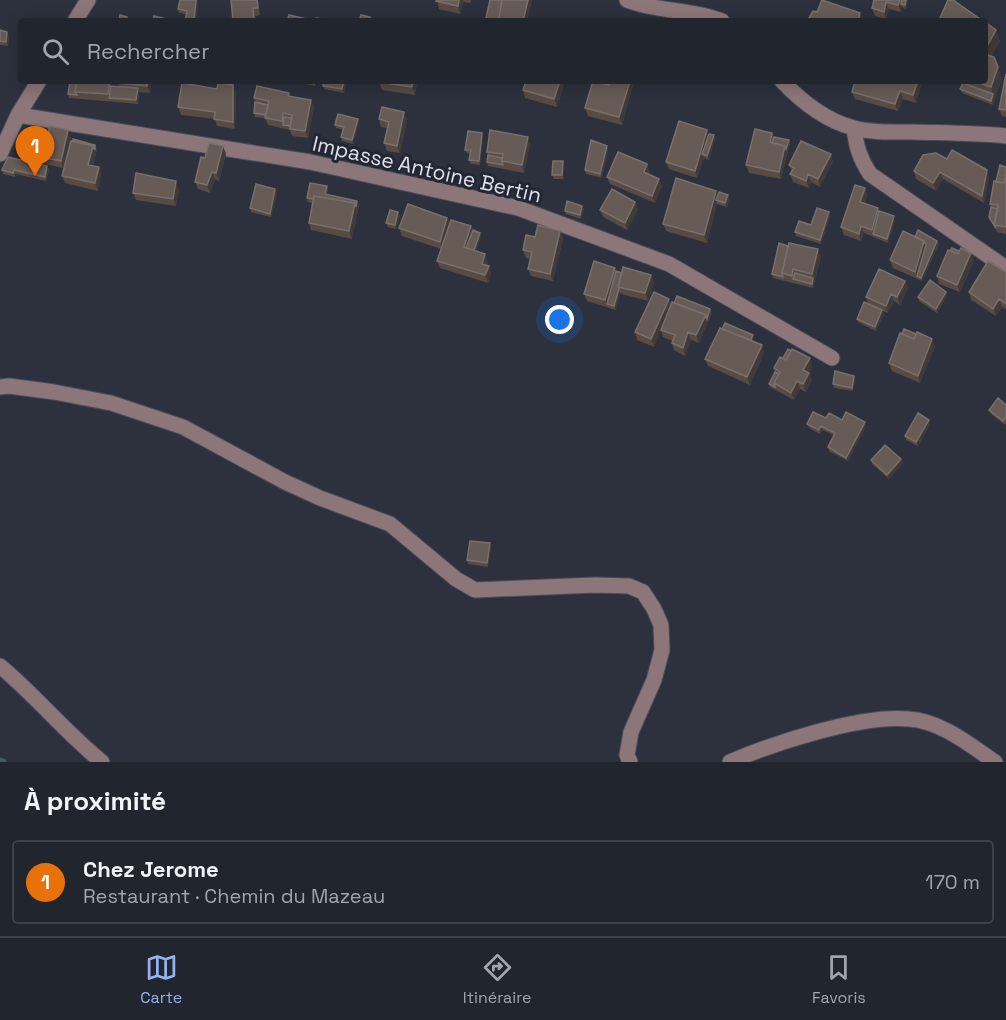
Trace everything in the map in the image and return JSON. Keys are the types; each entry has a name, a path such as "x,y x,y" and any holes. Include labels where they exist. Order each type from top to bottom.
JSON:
{"street":[{"path":"77,18 88,0"},
{"path":"627,0 639,5 712,18"},
{"path":"0,154 18,115 37,84"},
{"path":"785,84 806,103 825,115 854,128 877,132 978,133 1006,136"},
{"name":"Impasse Antoine Bertin","path":"18,115 310,162 518,208 669,264 832,358"},
{"path":"854,128 857,148 870,174 1006,268"},
{"path":"0,387 9,386 54,392 111,403 183,428 285,482 320,498 390,524 456,579 475,590 595,585 629,586 642,592 654,609 661,625 662,650 654,680 631,732 627,755 630,762"},
{"path":"0,666 102,762"},
{"path":"730,762 765,748 865,721 910,718 948,730 995,762"}],"building":[{"path":"180,0 196,0 194,18 186,18 187,11 178,9"},
{"path":"231,0 257,0 258,8 253,8 254,18 233,18"},
{"path":"437,0 459,0 458,6"},
{"path":"490,0 502,0 499,18 486,18"},
{"path":"502,0 528,0 524,18 499,18"},
{"path":"822,0 860,13 859,18 809,18 813,11 817,12"},
{"path":"874,0 900,0 898,5 886,2 884,12 872,8"},
{"path":"948,0 953,0 979,18 940,18"},
{"path":"988,24 996,30 988,44"},
{"path":"0,30 7,32 6,42 0,41"},
{"path":"988,55 994,57 998,67 991,87 982,84 988,84"},
{"path":"1006,74 1006,110 999,109"},
{"path":"70,84 76,84 75,92 77,95 68,94"},
{"path":"76,84 110,84 108,94 75,92"},
{"path":"182,84 217,89 218,84 233,85 233,122 214,119 215,112 178,107"},
{"path":"323,84 343,84 342,89 323,86"},
{"path":"392,84 412,84 412,87"},
{"path":"525,84 559,84 554,99 523,90"},
{"path":"592,84 629,84 619,117 585,108"},
{"path":"854,84 917,84 913,95 900,91 895,104 852,92"},
{"path":"962,84 966,84 993,94 991,101 960,89"},
{"path":"111,86 138,88 136,100 109,98"},
{"path":"257,86 289,93 288,96 311,100 305,131 290,129 292,115 283,113 282,121 265,118 269,101 254,98"},
{"path":"255,102 268,105 266,115 254,113"},
{"path":"382,107 404,112 397,146 384,143 389,122 379,119"},
{"path":"338,114 358,119 352,140 341,137 344,127 335,125"},
{"path":"284,117 292,118 290,126 283,125"},
{"path":"679,121 707,130 695,171 666,162"},
{"path":"50,126 68,130 61,161 42,157"},
{"path":"755,129 772,133 770,142 785,146 779,172 746,165"},
{"path":"490,130 528,137 522,165 502,161 503,154 487,152"},
{"path":"468,131 482,133 479,161 469,160 471,150 465,150"},
{"path":"709,134 714,135 707,156 702,154"},
{"path":"774,137 789,140 786,149 785,146 772,143"},
{"path":"73,139 95,145 95,150 93,146 73,141"},
{"path":"591,140 607,146 600,174 585,170"},
{"path":"71,141 93,146 88,165 99,167 95,183 62,176"},
{"path":"801,141 831,154 818,179 808,174 806,181 790,174 794,168 789,165"},
{"path":"209,143 223,146 216,173 212,172 207,185 195,182 201,157 205,158"},
{"path":"952,150 987,170 982,196 940,172 933,183 914,171 923,155 936,153 947,159"},
{"path":"618,152 647,164 644,172 659,179 652,196 607,177"},
{"path":"488,155 502,158 503,165 487,162"},
{"path":"8,157 47,166 45,177 14,170 13,173 2,170"},
{"path":"553,161 563,161 562,175 552,175"},
{"path":"1000,165 1006,167 1004,183 996,182"},
{"path":"136,173 176,181 173,199 133,193"},
{"path":"1006,174 1006,227 994,225 998,205 990,204 994,181 1004,183"},
{"path":"676,178 716,191 704,235 663,224"},
{"path":"310,183 327,186 325,194 357,201 356,207 355,203 314,196 313,199 307,198"},
{"path":"256,184 275,189 270,214 250,208"},
{"path":"855,185 865,188 860,202 878,208 872,230 861,226 859,234 841,227"},
{"path":"612,189 635,202 625,223 600,210"},
{"path":"719,192 728,195 725,203 716,200"},
{"path":"314,196 355,203 349,231 309,223"},
{"path":"567,201 582,206 580,215 565,211"},
{"path":"408,204 447,218 440,242 399,228"},
{"path":"991,207 998,209 994,225 989,217"},
{"path":"817,208 829,212 820,240 795,232 799,221 811,225"},
{"path":"390,210 398,212 395,225 386,223"},
{"path":"879,211 894,216 887,239 873,234"},
{"path":"451,220 471,226 464,247 485,254 482,264 489,266 485,275 437,261"},
{"path":"538,225 560,231 550,274 528,269 532,252 523,250 526,235 535,237"},
{"path":"473,230 480,233 474,250 466,248"},
{"path":"918,230 937,241 921,278 917,276 926,245 924,241 915,237"},
{"path":"903,231 924,241 915,272 890,260"},
{"path":"779,243 788,246 783,277 772,274"},
{"path":"789,243 818,249 812,274 793,269 792,276 782,273"},
{"path":"952,248 959,251 958,254 950,251"},
{"path":"961,248 971,253 957,285 937,276 948,250 958,254"},
{"path":"594,261 615,268 605,300 584,294"},
{"path":"988,261 1006,272 1006,304 999,299 993,309 969,292"},
{"path":"623,267 651,275 645,293 618,287"},
{"path":"879,269 905,281 897,297 891,294 886,306 866,297"},
{"path":"616,271 622,273 614,306 607,304"},
{"path":"795,273 813,278 812,284 793,279"},
{"path":"930,280 946,292 936,309 918,297"},
{"path":"654,292 669,299 651,339 635,332"},
{"path":"677,296 710,309 707,319 706,315 674,303"},
{"path":"672,302 706,315 696,335 688,332 683,348 672,343 675,335 661,330"},
{"path":"864,302 882,310 875,327 857,319"},
{"path":"725,323 753,335 751,340 722,329"},
{"path":"720,328 762,345 747,377 705,359"},
{"path":"904,329 916,334 914,339 902,334"},
{"path":"917,332 932,339 918,376 889,363 900,333 914,339"},
{"path":"788,349 791,351 786,360 783,358"},
{"path":"792,349 810,358 803,370 809,373 803,384 797,381 791,393 774,383 780,372 774,368 780,357 786,360"},
{"path":"835,371 854,376 852,388 833,384"},
{"path":"775,372 779,374 774,383 775,387 769,384"},
{"path":"998,398 1006,405 1006,417 1003,421 989,410"},
{"path":"813,412 826,418 829,413 842,420 846,412 865,422 846,458 828,447 835,433 821,426 819,430 807,424"},
{"path":"918,413 929,420 916,442 905,436"},
{"path":"885,445 901,459 887,475 871,460"},
{"path":"470,541 490,543 487,563 467,560"}],"place":[{"name":"Chez Jerome","path":"35,176"}]}
